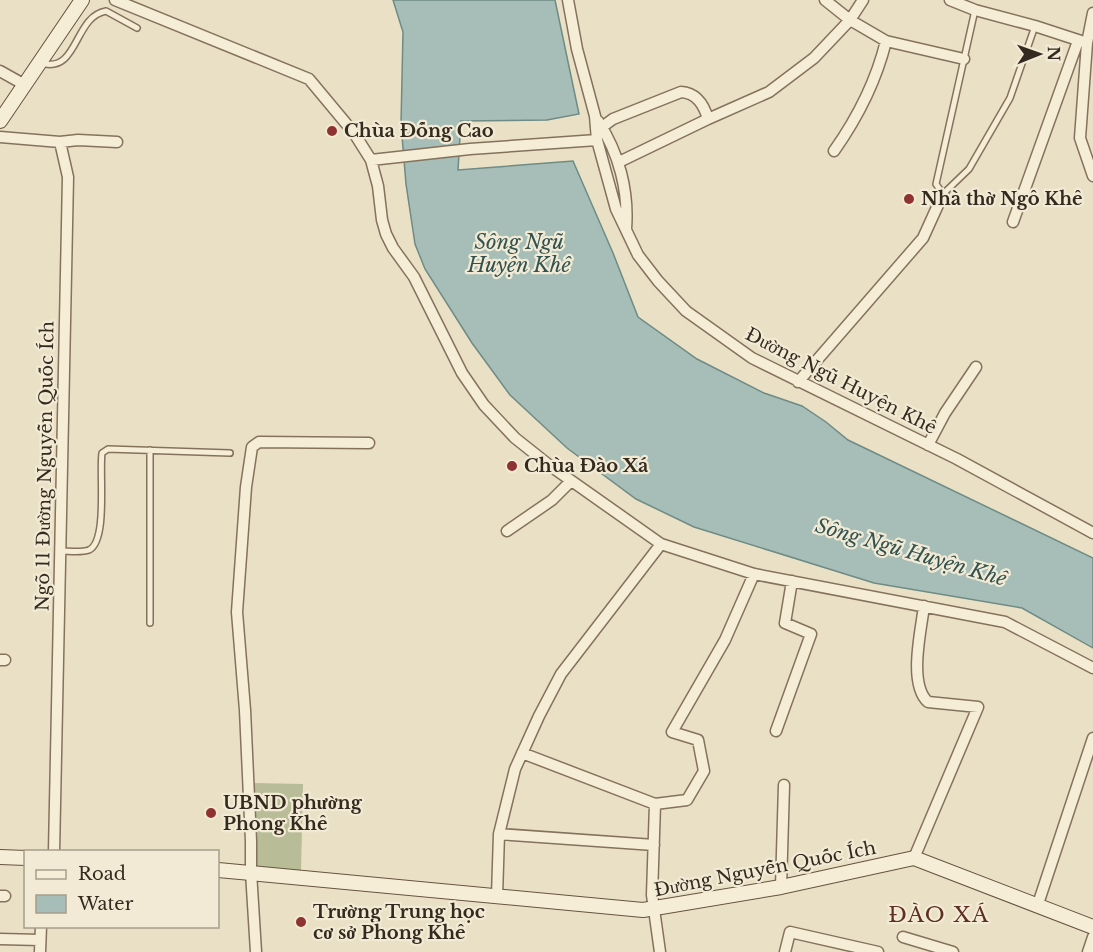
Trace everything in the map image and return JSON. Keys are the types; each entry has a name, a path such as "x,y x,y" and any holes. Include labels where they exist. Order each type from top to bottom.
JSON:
{"street":[{"path":"0,121 82,0"},
{"path":"115,0 309,79 376,160 382,220 386,234 414,277 462,373 484,405 515,438 571,481 661,544 754,574 1005,622 1093,668"},
{"name":"Đường Ngũ Huyện Khê","path":"568,0 577,49 595,116 597,140 616,209 638,255 686,311 752,358 928,445 1093,533"},
{"path":"825,0 850,20 886,41 964,59"},
{"path":"619,162 769,92 814,58 850,20 863,0"},
{"path":"950,0 975,10 1086,43"},
{"path":"1012,222 1086,43 1093,13"},
{"path":"834,151 864,103 876,76 886,41"},
{"path":"1086,43 1080,138 1093,176"},
{"path":"0,71 25,85"},
{"path":"602,127 613,119 681,92 688,92 698,99 708,119"},
{"path":"595,116 608,135 619,162 627,212 626,229"},
{"path":"0,137 60,142 78,140 117,142"},
{"path":"376,160 470,149 597,140"},
{"name":"Ngõ 11 Đường Nguyễn Quốc Ích","path":"54,850 68,177 60,142"},
{"path":"798,382 923,238 943,194"},
{"path":"928,445 945,413 976,367"},
{"path":"256,952 245,710 237,612 246,487 252,447 259,442 369,443"},
{"path":"507,531 552,500 571,481"},
{"path":"497,897 499,834 515,769 539,716 561,674 661,544"},
{"path":"522,753 655,804 687,800 704,771 698,740 672,732 725,640 754,574"},
{"path":"776,731 811,634 785,622 792,580"},
{"path":"924,606 918,663 920,691 928,702 978,707 914,858 1093,927"},
{"path":"1038,904 1093,738"},
{"path":"782,887 784,785"},
{"path":"655,804 652,895 660,952"},
{"path":"499,834 654,844"},
{"path":"0,857 24,858"},
{"name":"Đường Nguyễn Quốc Ích","path":"219,870 597,907 655,910 782,887 914,858"},
{"path":"39,952 41,928"},
{"path":"785,952 790,932 878,952"},
{"path":"1088,952 1093,937"},
{"path":"903,938 953,952"},
{"path":"0,939 40,940"}],"lane":[{"path":"975,10 936,184 943,194 969,169 1010,98 1035,26"},
{"path":"40,62 53,66 60,63 73,50 81,32 92,17 99,12 106,11 137,28"},
{"path":"60,551 87,551 98,539 101,520 100,466 102,453 108,449 230,453"},
{"path":"150,450 150,623"}],"green space":[{"path":"251,783 303,784 301,873 253,868"}],"water":[{"name":"Sông Ngũ Huyện Khê","path":"393,0 555,0 579,114 547,120 461,121 458,170 573,161 638,317 697,359 764,393 802,406 848,440 1093,558 1093,648 1022,608 874,583 694,527 636,499 567,448 510,395 472,343 425,269 415,244 406,184 401,124 403,32"}],"place":[{"name":"Chùa Đống Cao","path":"332,131"},
{"name":"Nhà thờ Ngô Khê","path":"909,199"},
{"name":"Chùa Đào Xá","path":"512,466"},
{"name":"UBND phường Phong Khê","path":"211,813"},
{"name":"Trường Trung học cơ sở Phong Khê","path":"301,922"}],"district":[{"name":"ĐÀO XÁ","path":"939,915"}]}
